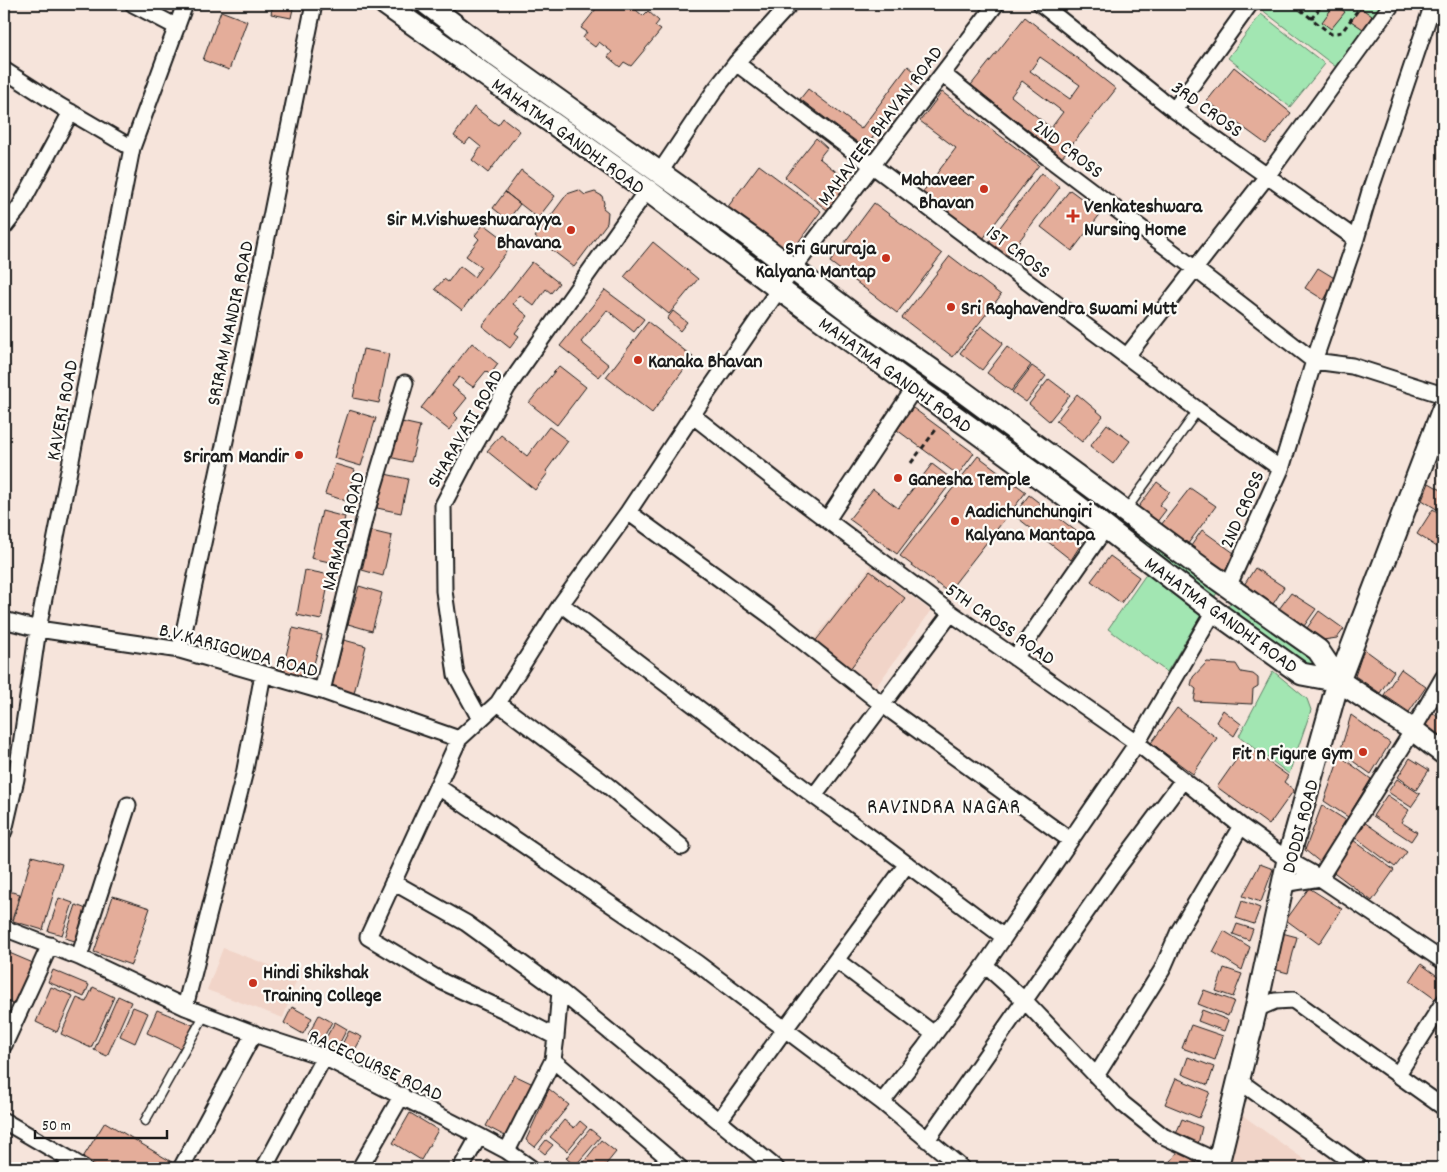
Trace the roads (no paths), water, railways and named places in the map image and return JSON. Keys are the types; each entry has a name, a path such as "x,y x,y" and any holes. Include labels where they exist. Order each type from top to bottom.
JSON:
{"street":[{"path":"132,4 177,27"},
{"name":"KAVERI ROAD","path":"4,831 10,778 132,148 185,4"},
{"name":"SRIRAM MANDIR ROAD","path":"180,650 240,372 314,4"},
{"name":"MAHATMA GANDHI ROAD","path":"385,4 647,190 779,289 915,386 1106,527 1214,611 1302,674 1339,681"},
{"name":"MAHATMA GANDHI ROAD","path":"427,4 489,51 660,172 1228,587 1318,650 1339,681"},
{"path":"647,190 715,90 736,63 790,4"},
{"name":"MAHAVEER BHAVAN ROAD","path":"459,739 498,703 561,604 628,512 779,289 996,4"},
{"name":"3RD CROSS","path":"1041,4 1174,110 1356,239"},
{"path":"1174,110 1250,4"},
{"path":"1127,356 1267,176 1392,4"},
{"name":"2ND CROSS","path":"1228,587 1281,469 1314,361 1434,4"},
{"name":"1ST CROSS","path":"736,63 1198,410 1281,469"},
{"path":"5,72 132,148"},
{"name":"2ND CROSS","path":"943,74 1047,158 1314,361"},
{"path":"4,227 19,208 71,112"},
{"name":"SHARAVATI ROAD","path":"480,719 456,675 444,591 443,505 507,388 647,190"},
{"path":"1314,361 1352,366 1443,395"},
{"name":"NARMADA ROAD","path":"322,691 366,516 405,383"},
{"path":"827,520 915,386"},
{"path":"968,426 984,408"},
{"name":"DODDI ROAD","path":"1218,1165 1256,1010 1288,860 1339,681 1443,409"},
{"name":"5TH CROSS ROAD","path":"692,415 951,613 1137,743 1241,826 1288,860 1320,878 1443,961"},
{"path":"628,512 772,618 883,705 1070,840"},
{"path":"1015,658 1106,527"},
{"path":"882,1102 985,965 1137,743 1228,587"},
{"path":"561,604 1004,937"},
{"path":"814,796 951,613"},
{"name":"B.V.KARIGOWDA ROAD","path":"4,620 38,629 180,650 322,691 459,739"},
{"path":"185,1006 244,775 263,674"},
{"path":"1283,884 1320,878 1413,730 1443,678"},
{"path":"1339,681 1413,730 1443,753"},
{"path":"498,703 607,785 682,847"},
{"path":"459,739 368,937 443,982 504,1010 556,1037"},
{"path":"927,1140 1138,839 1183,780"},
{"path":"437,786 697,962 882,1102 962,1168"},
{"path":"79,957 128,805"},
{"path":"1096,1076 1162,970 1179,930 1241,826"},
{"path":"719,1121 908,864"},
{"path":"393,882 466,923 560,991 776,1168"},
{"name":"RACECOURSE ROAD","path":"4,928 79,957 185,1006 254,1033 324,1057 507,1151 531,1168"},
{"path":"4,1045 50,945"},
{"path":"836,960 934,1034"},
{"path":"985,965 1024,1000 1123,1104 1162,1136 1218,1165"},
{"path":"507,1151 553,1060 560,991"},
{"path":"1256,1010 1275,1001 1293,1000 1443,1106"},
{"path":"1398,1074 1443,1003"},
{"path":"181,1168 254,1033"},
{"path":"264,1168 324,1057"},
{"path":"553,1060 680,1168"},
{"path":"1238,1080 1360,1168"},
{"path":"360,1168 402,1096"},
{"path":"4,1121 68,1164 84,1168"},
{"path":"461,1168 479,1136"}],"lane":[{"path":"1125,511 1198,410"},
{"path":"145,1120 205,1014"}],"place":[{"name":"Mahaveer Bhavan","path":"984,189"},
{"name":"Venkateshwara Nursing Home","path":"1073,216"},
{"name":"Sir M.Vishweshwarayya Bhavana","path":"571,230"},
{"name":"Sri Gururaja Kalyana Mantap","path":"886,258"},
{"name":"Sri Raghavendra Swami Mutt","path":"951,307"},
{"name":"Kanaka Bhavan","path":"638,360"},
{"name":"Sriram Mandir","path":"299,455"},
{"name":"Ganesha Temple","path":"898,478"},
{"name":"Aadichunchungiri Kalyana Mantapa","path":"955,521"},
{"name":"Fit n Figure Gym","path":"1363,752"},
{"name":"Hindi Shikshak Training College","path":"253,983"}],"district":[{"name":"RAVINDRA NAGAR","path":"944,806"}]}
